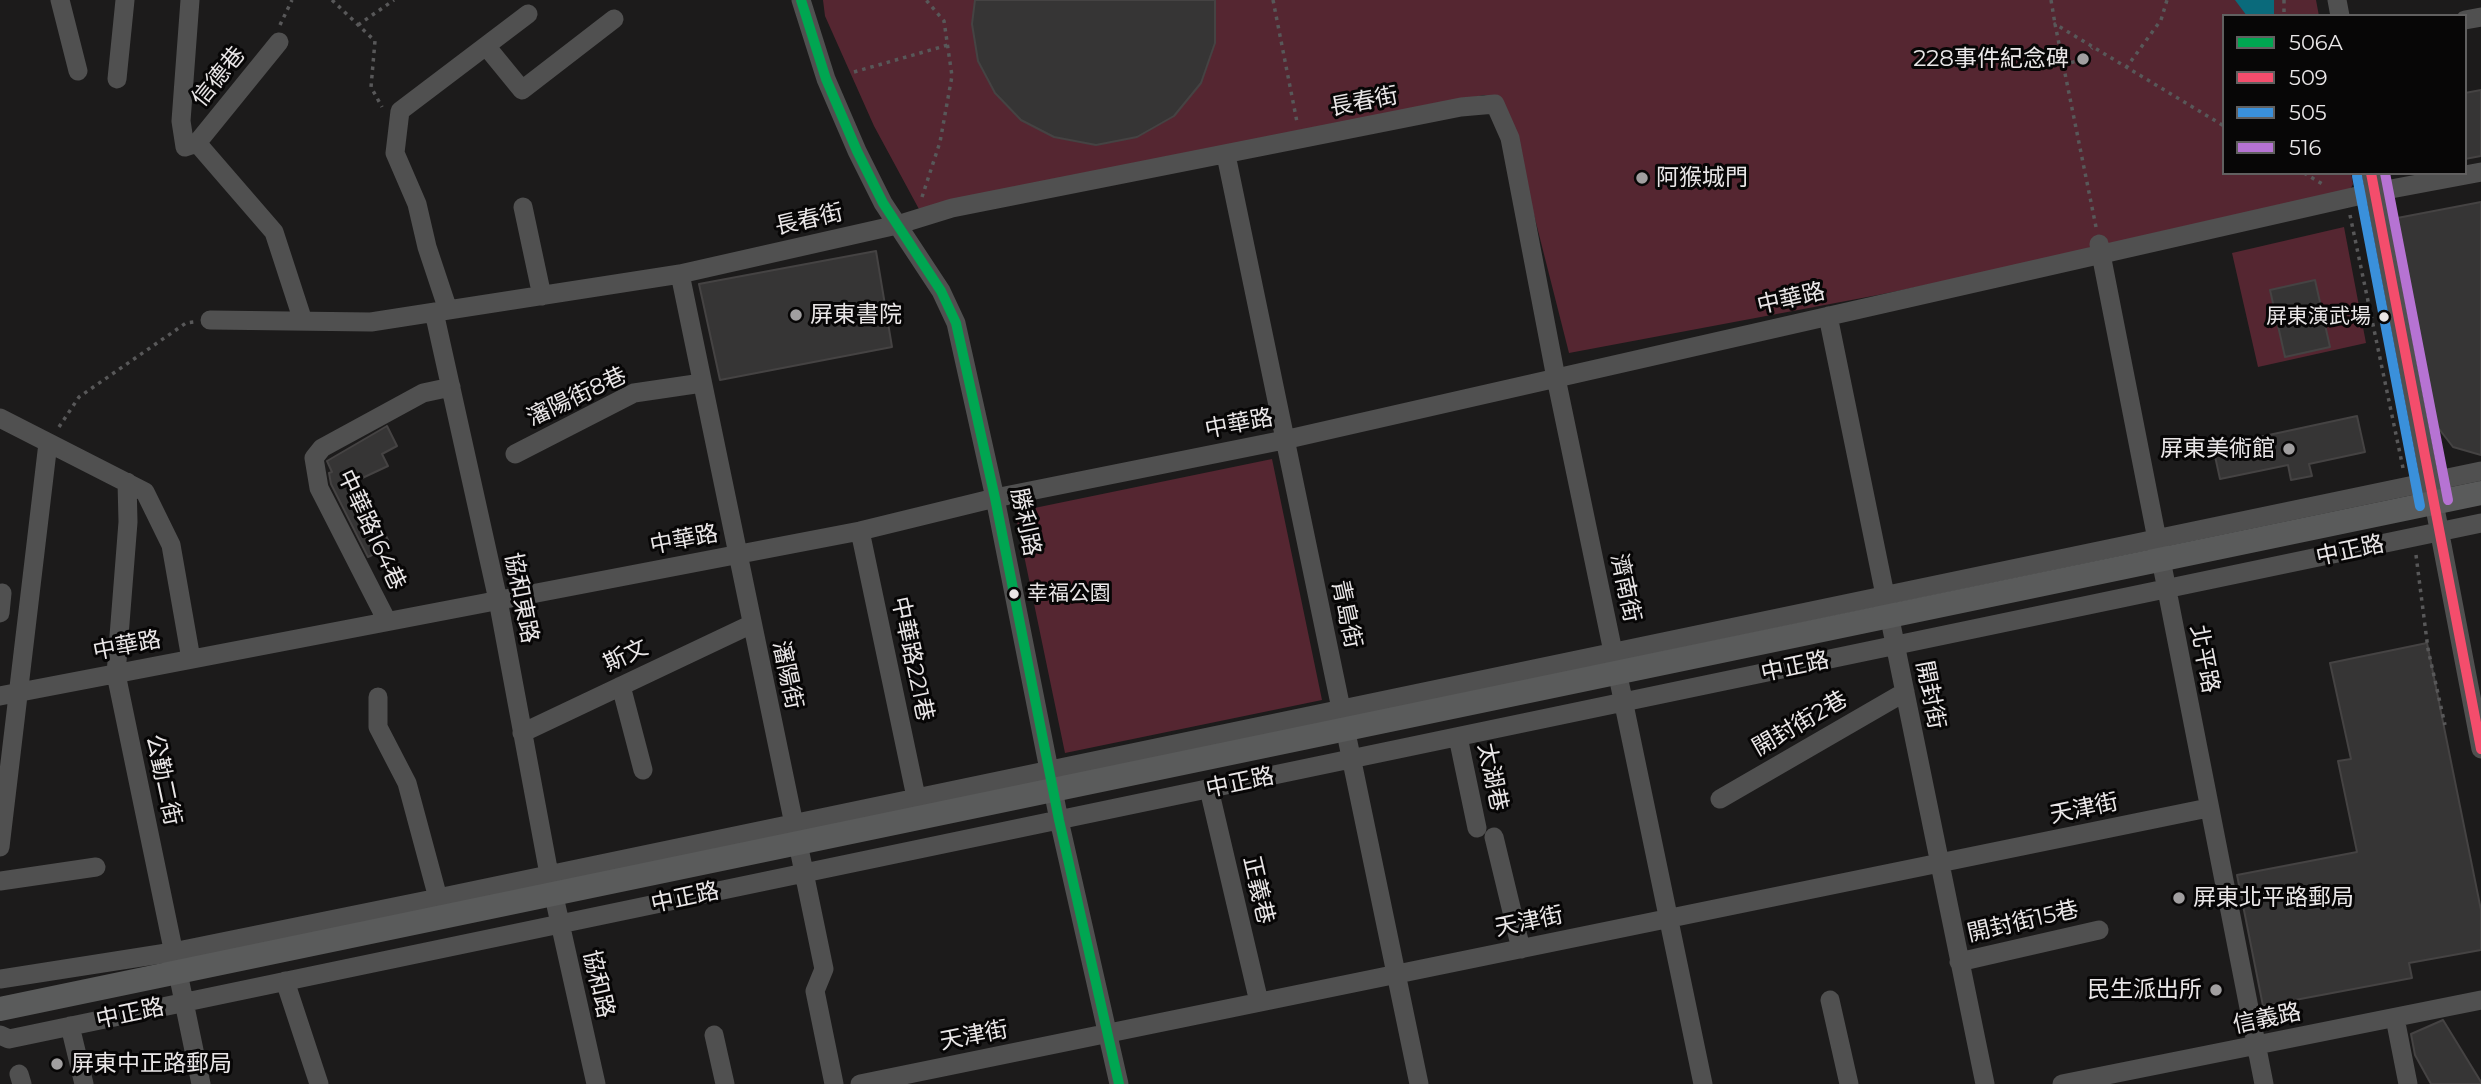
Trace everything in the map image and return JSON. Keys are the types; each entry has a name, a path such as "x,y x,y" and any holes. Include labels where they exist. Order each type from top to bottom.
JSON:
{"main road":[{"name":"中正路","path":"0,1009 176,963 1051,779 2432,492 2481,493"}],"street":[{"path":"60,0 78,71"},
{"path":"117,79 125,0"},
{"path":"190,0 181,121 185,148 197,144 274,232 303,321"},
{"name":"勝利路","path":"802,0 836,106 897,225 952,312 995,498 1059,820 1119,1084"},
{"path":"400,111 528,14"},
{"path":"486,46 522,90 614,19"},
{"name":"信德巷","path":"197,144 279,41"},
{"name":"長春街","path":"210,320 371,322 680,274 897,225 952,208 1461,107 1495,104"},
{"name":"濟南街","path":"1495,104 1510,138 1556,378 1703,1084"},
{"name":"協和東路","path":"400,111 394,153 417,204 441,311 451,387 498,600 551,884"},
{"name":"青島街","path":"1226,155 1419,1084"},
{"name":"中華路","path":"0,696 860,531 995,498 1284,440 1828,316 2099,249 2346,198 2373,182 2449,175"},
{"path":"2373,182 2479,727 2481,749"},
{"path":"523,207 542,296"},
{"name":"北平路","path":"2099,249 2264,1084"},
{"name":"瀋陽街","path":"680,274 824,969 815,991 834,1084"},
{"name":"開封街","path":"1828,316 1985,1084"},
{"name":"瀋陽街8巷","path":"515,453 634,393 702,383"},
{"name":"中華路164巷","path":"387,621 319,488 314,458 322,448 423,393 451,387"},
{"path":"0,418 145,492 171,545 191,659"},
{"path":"0,847 48,443"},
{"name":"中正路","path":"2157,550 2406,486 2432,492 2481,471"},
{"name":"公勤二街","path":"127,482 128,522 116,674 201,1084"},
{"name":"中正路","path":"0,1035 9,1039 2481,523"},
{"name":"中華路221巷","path":"860,531 916,797"},
{"path":"0,613 2,593"},
{"name":"斯文","path":"522,733 752,624"},
{"path":"621,686 643,770"},
{"name":"開封街2巷","path":"1720,799 1905,692"},
{"path":"378,697 378,727 407,783 438,898"},
{"name":"太湖巷","path":"1458,737 1521,948"},
{"name":"中正路","path":"795,833 916,797 1051,779"},
{"name":"正義巷","path":"1209,789 1259,1002"},
{"name":"天津街","path":"860,1084 889,1081 1259,1002 2208,808"},
{"path":"0,881 96,867"},
{"name":"中正路","path":"0,979 176,963 438,898 551,884"},
{"name":"協和路","path":"551,884 596,1084"},
{"name":"開封街15巷","path":"1959,962 2099,930"},
{"path":"285,981 319,1084"},
{"path":"1830,1000 1849,1084"},
{"name":"信義路","path":"2062,1084 2108,1080 2481,1000"},
{"path":"2395,1018 2408,1084"},
{"path":"70,1026 84,1084"},
{"path":"714,1035 725,1084"}],"path":[{"path":"279,41 281,20 292,0"},
{"path":"332,0 375,41 371,87 383,109 400,111"},
{"path":"358,25 394,0"},
{"path":"922,197 940,142 952,76 944,21 926,0"},
{"path":"1273,0 1297,124"},
{"path":"2051,0 2099,249"},
{"path":"2126,68 2161,20 2167,0"},
{"path":"2055,24 2222,125"},
{"path":"854,72 948,45"},
{"path":"2063,65 2083,59 2092,48"},
{"path":"2307,175 2346,198 2406,486"},
{"path":"48,443 79,397 186,323 210,320"},
{"path":"2414,537 2428,649 2445,725"}],"shaded area":[{"path":"823,0 2316,0 2319,14 2222,14 2222,175 2351,175 2353,184 2346,198 1878,295 1569,353 1512,128 1497,98 1484,95 920,211 874,126 825,16"},
{"path":"2344,227 2366,343 2258,367 2232,253"},
{"name":"幸福公園","path":"1272,459 1322,700 1065,753 1015,512"}],"water":[{"path":"2235,0 2274,0 2274,14 2246,14"}],"building":[{"path":"975,0 1215,0 1215,43 1201,83 1174,116 1137,137 1096,145 1054,137 1021,120 995,93 978,61 972,24"},
{"path":"2481,90 2481,156 2467,159 2467,93"},
{"path":"2481,202 2481,455 2453,447 2436,425 2392,219"},
{"name":"屏東書院","path":"876,251 892,347 720,380 699,284"},
{"path":"2315,280 2330,347 2285,357 2270,290"},
{"name":"屏東美術館","path":"2357,416 2365,452 2309,464 2312,476 2291,480 2288,465 2220,479 2213,447"},
{"path":"387,426 397,446 382,454 388,466 358,480 391,546 368,557 331,484 329,473 332,472 327,461"},
{"path":"2427,643 2481,910 2481,950 2409,963 2412,978 2263,1006 2237,875 2357,852 2338,761 2351,759 2330,663"},
{"path":"2443,1020 2481,1084 2431,1084 2415,1055 2411,1034"}],"transit line":[{"name":"506A","path":"801,0 826,79 857,151 883,203 941,291 956,323 995,498 1059,820 1119,1084"},
{"name":"509","path":"2371,175 2481,749"},
{"name":"516","path":"2385,175 2448,500"},
{"name":"505","path":"2357,176 2420,506"}],"place":[{"name":"228事件紀念碑","path":"2083,59"},
{"name":"阿猴城門","path":"1642,178"},
{"name":"屏東書院","path":"796,315"},
{"name":"屏東演武場","path":"2384,317"},
{"name":"屏東美術館","path":"2289,449"},
{"name":"幸福公園","path":"1014,594"},
{"name":"屏東北平路郵局","path":"2179,898"},
{"name":"民生派出所","path":"2216,990"},
{"name":"屏東中正路郵局","path":"57,1064"}]}
